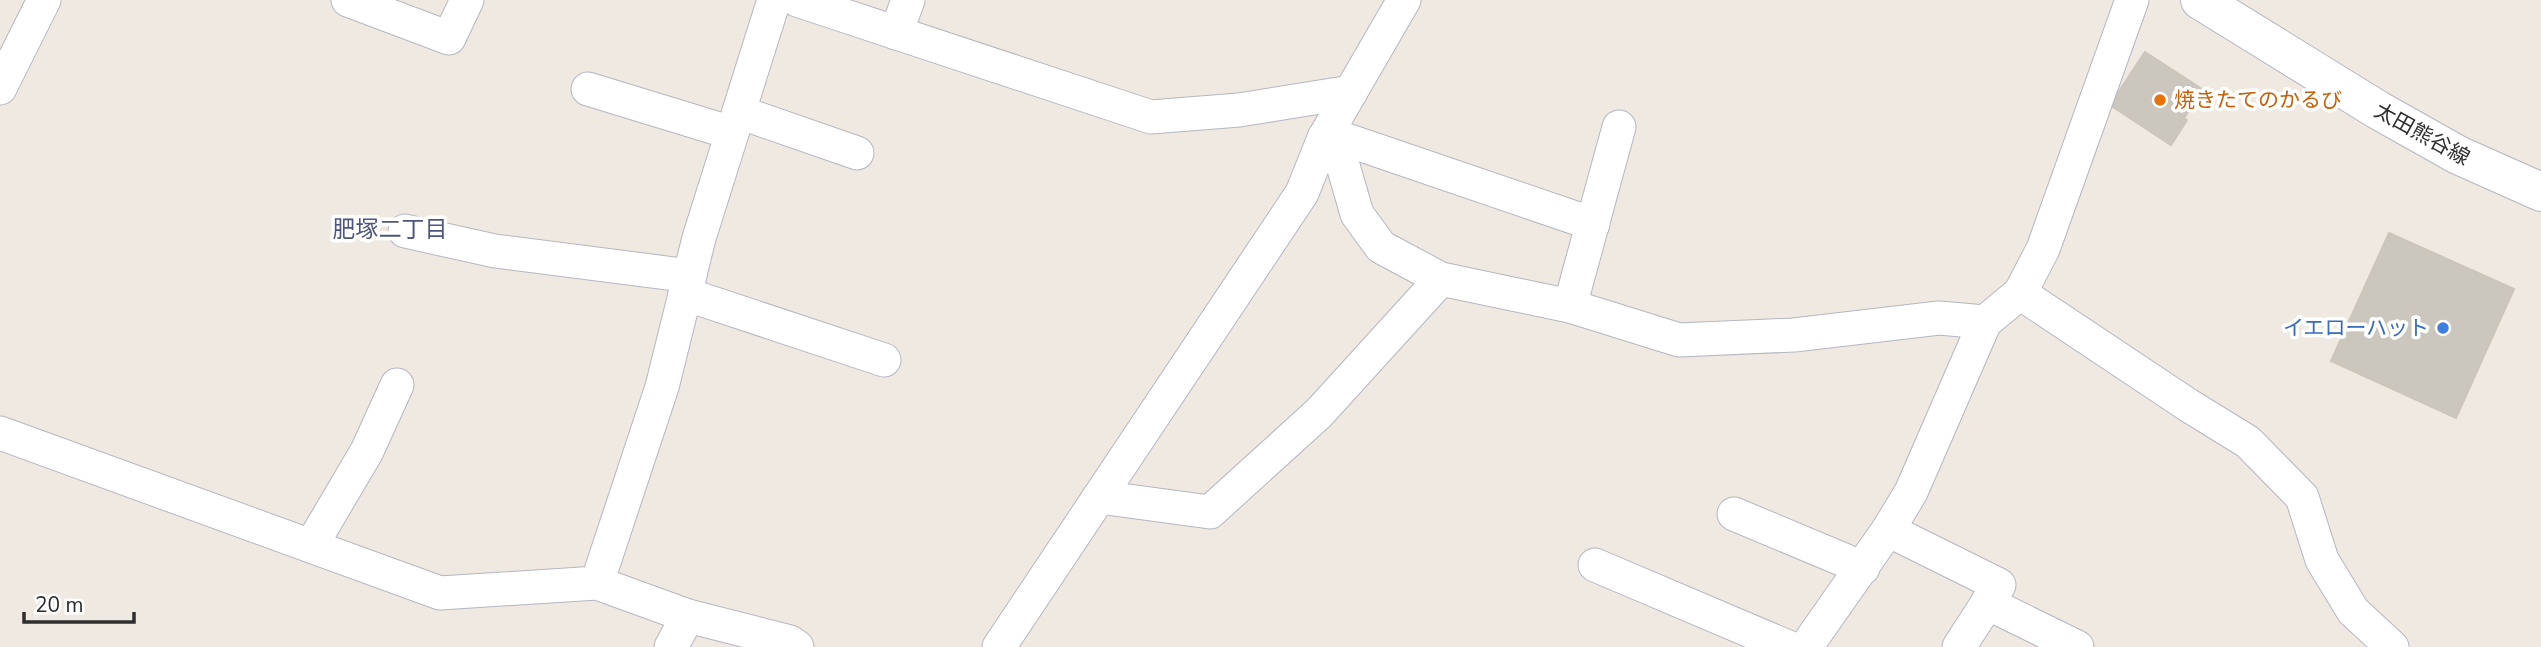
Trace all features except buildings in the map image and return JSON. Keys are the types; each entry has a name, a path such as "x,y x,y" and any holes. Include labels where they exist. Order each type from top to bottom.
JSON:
{"main road":[{"name":"太田熊谷線","path":"2200,0 2378,110 2458,155 2541,192"}],"street":[{"path":"0,88 44,0"},
{"path":"348,0 450,38 467,0"},
{"path":"597,583 662,387 687,285 774,0"},
{"path":"797,0 1151,117 1239,110 1351,92"},
{"path":"896,33 908,0"},
{"path":"1806,647 1863,568 1911,492 1985,322 2020,293 2043,249 2132,0"},
{"path":"999,647 1302,193 1324,138 1351,92 1392,4"},
{"path":"588,89 857,153"},
{"path":"1570,306 1619,127"},
{"path":"1324,138 1342,162 1357,214 1381,247 1441,279 1570,306 1679,340 1794,335 1938,318 1985,322"},
{"path":"1324,138 1347,140 1593,224"},
{"path":"405,232 687,285 884,360"},
{"path":"1099,497 1210,512 1318,413 1441,279"},
{"path":"2020,293 2248,442 2302,496 2322,560 2353,611 2392,647"},
{"path":"312,546 367,451 397,385"},
{"path":"0,433 440,593 597,583 688,616 790,642 797,647"},
{"path":"1734,514 1863,568"},
{"path":"1888,530 1999,585 1959,647"},
{"path":"1595,565 1788,647"},
{"path":"1987,603 2077,647"},
{"path":"671,647 688,616"}],"place":[{"name":"焼きたてのかるび","path":"2160,100"},
{"name":"イエローハット","path":"2443,328"}],"district":[{"name":"肥塚二丁目","path":"390,229"}]}
